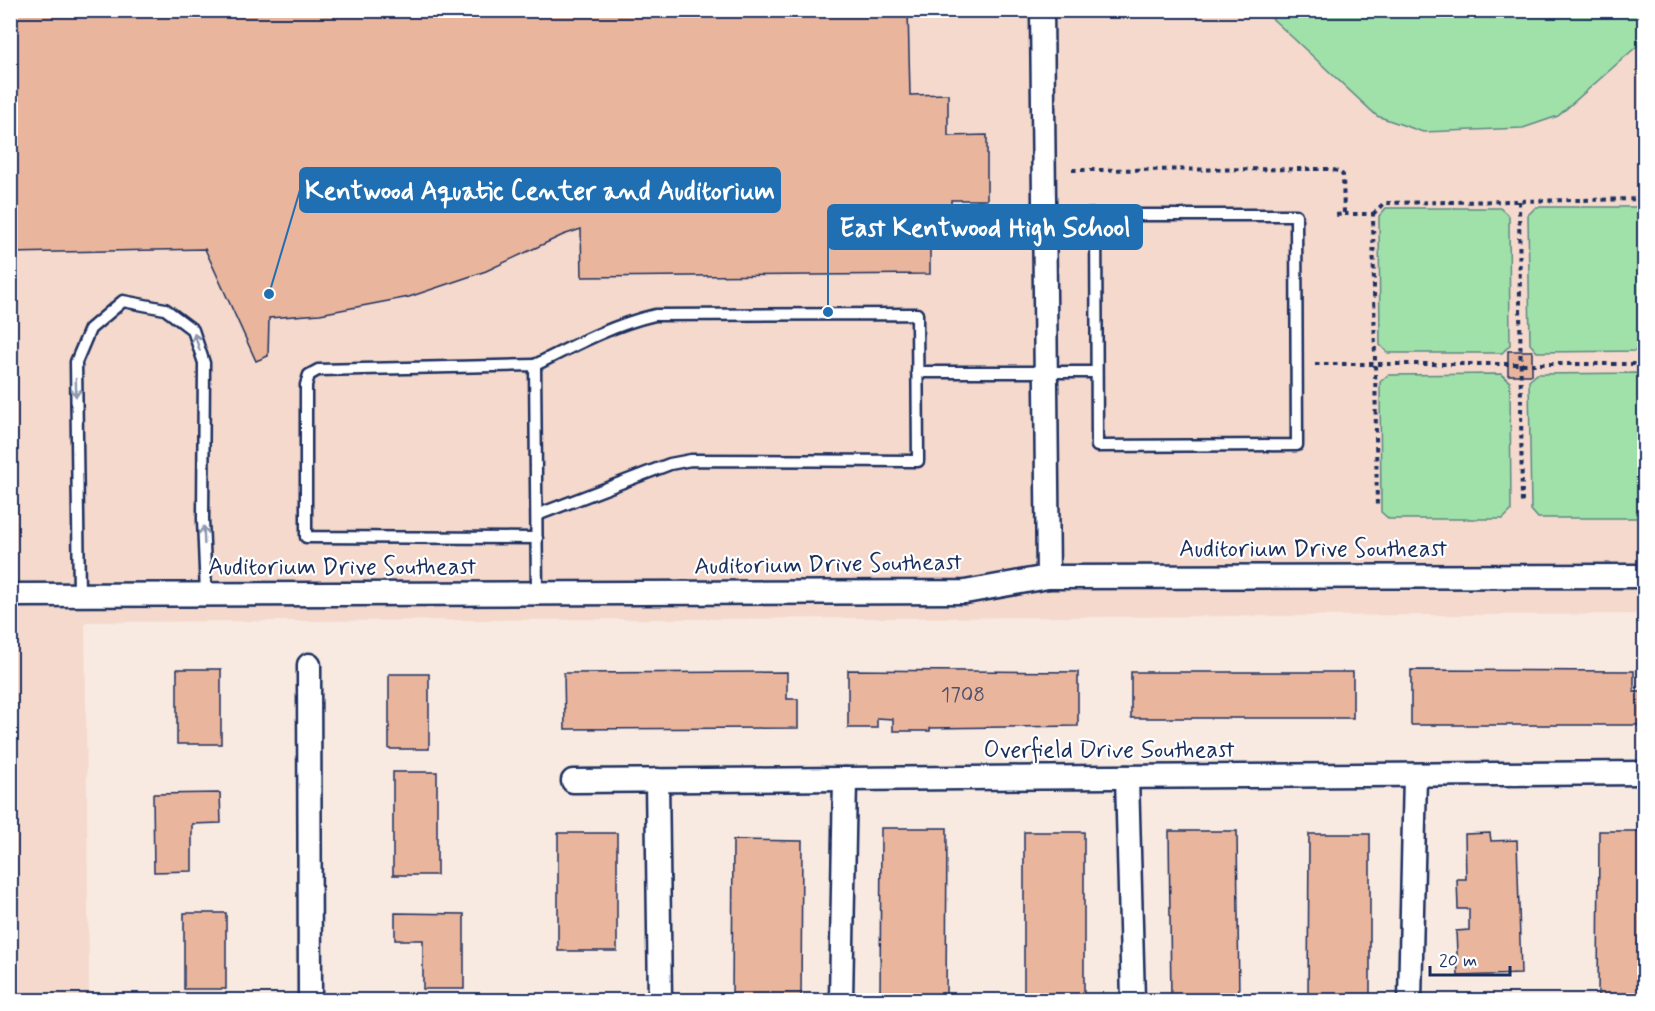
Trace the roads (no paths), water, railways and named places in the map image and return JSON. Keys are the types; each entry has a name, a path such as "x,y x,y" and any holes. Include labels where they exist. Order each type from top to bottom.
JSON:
{"street":[{"path":"1042,10 1048,577"},
{"name":"Auditorium Drive Southeast","path":"10,595 965,592 1048,577 1644,576"},
{"path":"309,665 310,1000"},
{"name":"Overfield Drive Southeast","path":"573,781 1644,773"},
{"path":"1410,1000 1415,775"},
{"path":"1127,777 1133,1000"},
{"path":"841,1000 845,779"},
{"path":"657,780 660,1000"}],"lane":[{"path":"1044,215 1096,215 1296,215 1297,445 1097,446 1096,215"},
{"path":"79,594 76,362 90,329 123,301 165,309 193,330 204,363 203,519 206,594"},
{"path":"537,515 670,464 691,460 918,461 916,314 655,315 627,321 536,365 318,370 309,375 306,385 306,537 537,538"},
{"path":"536,365 537,594"},
{"path":"917,372 1096,372"}],"place":[{"name":"Kentwood Aquatic Center and Auditorium","path":"269,294"},
{"name":"East Kentwood High School","path":"828,312"}]}
